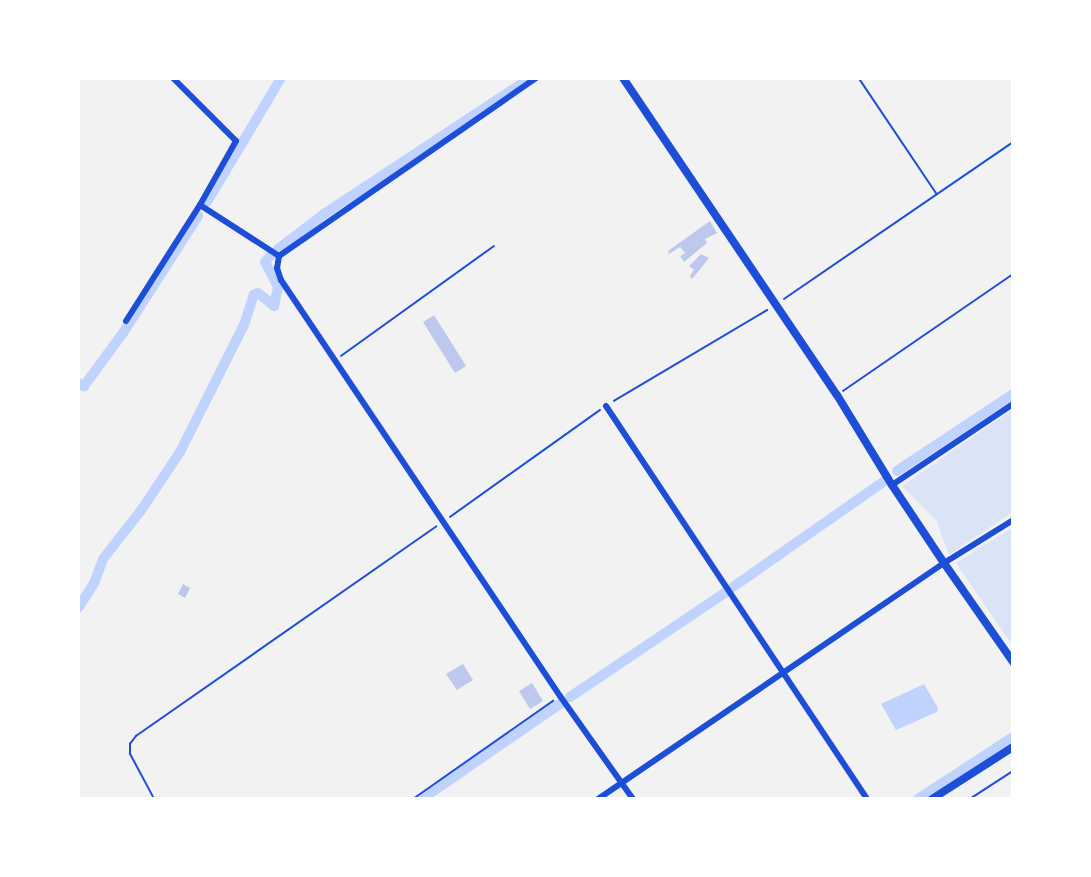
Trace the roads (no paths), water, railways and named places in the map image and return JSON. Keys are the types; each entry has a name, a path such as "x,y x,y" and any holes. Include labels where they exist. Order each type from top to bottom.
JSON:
{"street":[{"path":"126,321 200,205 236,141 173,78"},
{"path":"536,78 279,256 277,268 281,280 445,521 560,696 633,799"},
{"path":"624,78 837,395 892,485 1013,662"},
{"path":"200,205 279,256"},
{"path":"892,485 1013,404"},
{"path":"606,406 867,799"},
{"path":"598,799 944,563 1013,520"},
{"path":"932,799 1013,747"}],"water":[{"path":"924,684 938,708 937,712 896,730 881,704"}],"waterway":[{"path":"207,202 281,78"},
{"path":"278,249 324,214 530,78"},
{"path":"78,383 84,386 123,333 198,216"},
{"path":"78,608 94,583 103,559 142,509 180,452 244,325 254,295 258,293 274,306 278,287 265,262 270,256"},
{"path":"897,471 1013,394"},
{"path":"733,587 883,482"},
{"path":"570,697 725,593"},
{"path":"422,799 561,703"},
{"path":"918,799 1013,737"}]}
